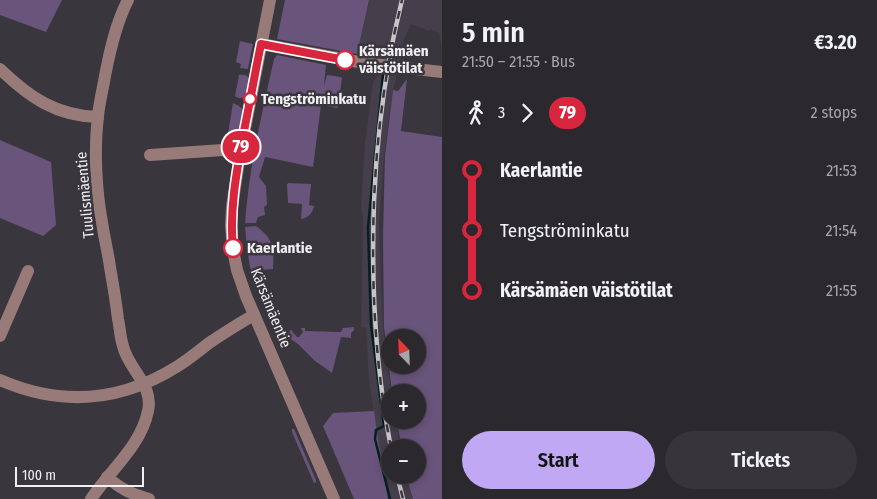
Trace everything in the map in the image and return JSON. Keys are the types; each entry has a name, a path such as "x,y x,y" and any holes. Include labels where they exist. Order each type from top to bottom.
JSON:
{"street":[{"name":"Tuulismäentie","path":"128,0 116,27 107,66 98,117 97,159 99,201 122,344 128,360 144,384"},
{"name":"Kärsämäentie","path":"270,0 240,154 232,207 232,237 238,270 254,315 334,499"},
{"path":"261,44 364,63 442,72"},
{"path":"0,69 14,84 42,103 78,116 98,117"},
{"path":"150,155 224,150 240,154"},
{"path":"0,336 28,271"},
{"path":"0,380 16,387 52,396 78,398 104,396 125,391 157,378 180,365 228,330 254,315"},
{"path":"91,499 127,454 145,422 149,400 144,384"},
{"path":"107,477 120,488 133,495 149,499"}],"shaded area":[{"path":"0,0 62,0 46,32 0,15"},
{"path":"285,0 369,0 357,54 277,39"},
{"path":"369,0 442,0 442,49 439,33 411,24 403,42 402,55 393,90 384,157 379,223 384,329 381,329 381,374 389,374 391,384 381,384 381,429 397,429 399,439 381,439 381,455 369,381 366,328 361,327 363,216 361,208 365,143 373,82 379,74 379,53 357,54"},
{"path":"240,41 253,44 248,69 240,68 241,64 236,62"},
{"path":"277,55 326,65 324,86 327,75 341,77 338,107 321,105 313,167 265,157 259,177 266,186 267,205 264,207 265,215 258,217 256,223 245,223 256,140 274,59"},
{"path":"239,75 245,75 249,78 245,97 237,98 235,96"},
{"path":"407,79 401,131 442,137 442,499 413,499 409,484 426,484 426,439 400,439 398,429 426,429 426,384 391,384 390,374 426,374 426,329 384,329 384,327 383,236 385,156 393,90 398,91"},
{"path":"233,103 243,110 236,146 233,147 226,146"},
{"path":"0,140 51,162 56,225 43,236 0,218"},
{"path":"288,183 311,184 309,205 314,206 306,218 301,219 302,204 288,203"},
{"path":"256,226 270,240 273,250 273,269 259,270 260,279 263,279 262,296 251,272 245,227"},
{"path":"354,327 351,338 341,337 332,373 289,338 290,330 299,337 303,332 301,328 305,328 305,331 341,332 343,328"},
{"path":"374,411 381,455 381,484 385,484 388,499 354,499 323,426 333,413"},
{"path":"292,429 294,429 316,480 314,483 292,432"},
{"path":"385,484 409,484 413,499 388,499"}],"waterway":[{"path":"383,74 368,227 371,325 384,426 376,430 375,439 390,499"}],"railway":[{"path":"390,439 381,387 375,325 373,233 376,165 382,110 391,49 402,0"},
{"path":"399,484 403,499"}],"bus line":[{"name":"79","path":"233,248 231,224 233,196 261,44 345,60"}],"place":[{"name":"Kärsämäen väistötilat","path":"345,60"},
{"name":"Tengströminkatu","path":"250,99"},
{"name":"Kaerlantie","path":"233,248"}]}
